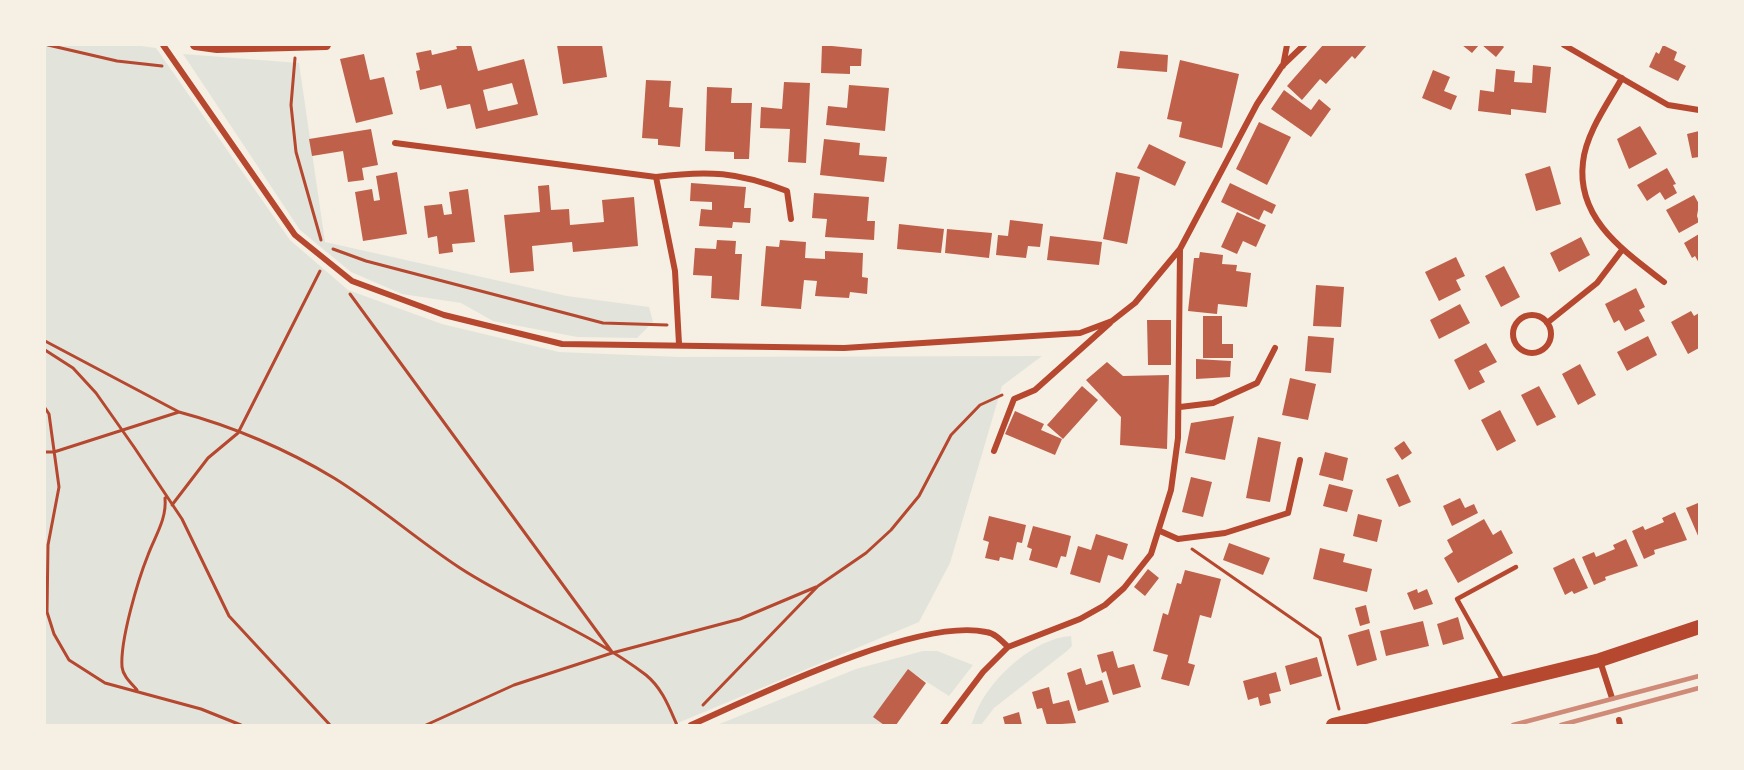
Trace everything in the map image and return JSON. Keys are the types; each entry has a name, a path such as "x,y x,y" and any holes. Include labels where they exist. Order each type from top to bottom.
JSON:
{"main road":[{"path":"1338,724 1600,660 1699,627"}],"street":[{"path":"163,45 295,235 352,281 444,315 562,344 844,348 1080,333 1112,321"},
{"path":"195,45 217,48 319,46"},
{"path":"1282,66 1287,45"},
{"path":"994,451 1014,399 1035,390 1135,303 1180,249 1257,104 1282,66 1304,45"},
{"path":"1564,45 1668,105 1699,110"},
{"path":"1622,78 1592,132 1583,161 1584,199 1606,233 1622,250 1664,282"},
{"path":"395,143 656,177 698,171 750,177 787,191 791,219"},
{"path":"656,177 675,271 679,344"},
{"path":"943,725 983,672 1008,647 1080,618 1105,605 1124,588 1151,554 1171,490 1180,407 1180,249"},
{"path":"1547,323 1597,283 1622,250"},
{"path":"1535,316 1547,323 1550,339 1543,350 1529,353 1516,345 1513,335 1518,321 1535,316"},
{"path":"1180,407 1213,403 1257,383 1275,348"},
{"path":"1160,531 1179,539 1225,533 1288,513 1300,459"},
{"path":"693,724 830,666 921,635 939,632 986,632 1008,647"},
{"path":"1600,660 1612,698"}],"lane":[{"path":"1505,684 1456,599 1516,567"}],"path":[{"path":"48,45 117,61 179,68"},
{"path":"296,47 291,105 296,152 320,237 332,249 366,261 603,324 678,325"},
{"path":"172,505 208,458 238,433 326,260"},
{"path":"346,289 612,653"},
{"path":"45,341 179,412 238,433 333,478 460,568 612,653 647,676 660,690 677,725"},
{"path":"45,350 73,368 96,393 182,519 229,616 330,725"},
{"path":"693,724 693,715 818,586 866,552 891,530 919,496 945,442 980,405 1004,394 1014,399"},
{"path":"45,408 49,414 59,487 48,545 47,612 54,634 69,660 105,682 201,710 241,725"},
{"path":"45,452 54,452 179,412"},
{"path":"138,692 122,668 125,641 135,596 148,555 163,523 165,496"},
{"path":"1179,539 1320,638 1338,724"},
{"path":"426,725 514,685 612,653 740,619 818,586"}],"shaded area":[{"path":"45,45 134,45 156,48 290,240 348,290 442,324 559,352 680,357 1042,356 1002,386 950,563 919,622 673,725 45,725"},
{"path":"183,54 299,63 325,242 567,296 649,307 653,322 637,338 577,337 493,321 461,303 402,294 351,272 300,230"},
{"path":"1071,636 1072,646 1067,651 994,708 981,725 971,725 985,696 1017,661 1043,644 1057,638"},
{"path":"923,651 937,651 973,665 949,696 908,670 874,717 884,725 717,725 856,669"}],"building":[{"path":"456,45 471,45 478,71 524,59 538,115 476,129 470,104 447,109 441,85 420,90 416,71 420,70 416,53 431,50 432,55 457,49","holes":["512,83 518,104 488,111 483,90"]},
{"path":"557,45 602,45 607,77 563,84"},
{"path":"822,45 862,49 861,66 850,66 850,74 821,73"},
{"path":"1323,45 1367,45 1355,59 1352,56 1326,84 1320,79 1302,100 1287,86"},
{"path":"1462,45 1479,45 1472,53"},
{"path":"1482,45 1502,45 1504,47 1496,57"},
{"path":"1663,45 1677,52 1674,60 1686,66 1678,81 1649,67 1656,52 1659,54"},
{"path":"1120,51 1168,55 1167,72 1117,68"},
{"path":"364,54 370,80 384,77 393,114 356,123 340,59"},
{"path":"1180,60 1239,74 1222,148 1179,137 1182,122 1167,119"},
{"path":"1533,65 1551,67 1546,113 1511,109 1511,115 1478,111 1480,90 1494,92 1496,69 1515,71 1514,82 1532,83"},
{"path":"1433,70 1450,77 1444,91 1457,96 1451,110 1422,98"},
{"path":"646,80 671,81 669,107 683,108 680,147 658,145 658,139 642,138"},
{"path":"784,82 810,83 806,163 788,162 790,129 760,128 761,107 782,109"},
{"path":"849,85 889,88 885,131 826,125 828,106 847,108"},
{"path":"707,87 732,88 731,103 752,103 749,159 734,159 734,152 705,151"},
{"path":"1284,90 1311,110 1319,99 1331,109 1311,137 1271,109"},
{"path":"1259,122 1291,137 1267,185 1236,169"},
{"path":"1640,126 1657,154 1629,169 1617,139"},
{"path":"371,129 378,165 362,168 364,180 348,182 343,151 312,156 309,139"},
{"path":"1699,131 1699,157 1692,158 1687,134"},
{"path":"824,139 860,143 859,155 887,157 884,182 820,175"},
{"path":"1149,144 1186,162 1175,186 1137,168"},
{"path":"1550,166 1561,204 1536,211 1525,174"},
{"path":"1667,168 1676,184 1673,185 1677,193 1665,200 1660,192 1647,201 1637,185"},
{"path":"397,172 407,234 363,241 355,192 372,189 374,201 380,200 376,176"},
{"path":"1116,172 1140,177 1127,244 1103,239"},
{"path":"691,183 746,187 744,208 751,208 750,223 733,222 732,228 699,226 701,209 712,210 712,202 690,201"},
{"path":"1230,183 1276,205 1272,214 1264,210 1259,220 1221,202"},
{"path":"549,185 551,210 569,209 570,225 604,222 602,200 634,197 638,246 573,252 572,242 532,246 534,271 510,273 504,215 540,212 538,186"},
{"path":"468,189 475,242 452,244 453,252 439,254 437,236 428,238 424,206 442,204 444,215 452,214 449,192"},
{"path":"814,193 869,197 867,221 875,221 874,240 825,237 827,219 812,218"},
{"path":"1694,195 1699,204 1697,216 1699,222 1679,233 1666,210"},
{"path":"1237,212 1266,225 1256,247 1243,241 1237,254 1221,247"},
{"path":"1010,220 1043,224 1040,247 1028,246 1026,258 996,255 998,235 1008,236"},
{"path":"899,224 944,229 941,253 897,249"},
{"path":"947,229 992,233 989,258 945,253"},
{"path":"1699,234 1699,263 1695,256 1692,258 1684,243"},
{"path":"1050,236 1102,242 1099,265 1047,260"},
{"path":"1581,237 1590,255 1559,272 1550,253"},
{"path":"717,240 736,241 735,254 742,254 739,300 711,298 712,276 693,275 695,248 716,249"},
{"path":"780,240 806,242 805,258 825,259 825,251 863,253 862,277 868,278 867,294 850,292 849,298 815,296 817,281 804,280 801,309 761,306 766,246 779,247"},
{"path":"1200,252 1223,255 1222,264 1237,265 1236,271 1251,273 1247,307 1218,304 1217,314 1188,311 1194,258 1199,258"},
{"path":"1456,257 1465,276 1456,280 1461,290 1439,301 1425,272"},
{"path":"1504,266 1520,297 1501,307 1485,276"},
{"path":"1316,285 1344,287 1341,327 1313,326"},
{"path":"1636,288 1645,307 1639,310 1645,321 1625,331 1619,320 1614,323 1605,304"},
{"path":"1460,304 1470,323 1439,339 1430,320"},
{"path":"1691,311 1694,316 1699,313 1699,348 1688,354 1671,322"},
{"path":"1203,316 1222,316 1222,344 1233,344 1233,358 1203,358"},
{"path":"1147,320 1171,320 1171,365 1148,365"},
{"path":"1308,336 1334,338 1331,373 1305,371"},
{"path":"1648,336 1657,355 1627,371 1617,352"},
{"path":"1486,343 1497,362 1479,371 1485,382 1469,390 1454,360"},
{"path":"1196,359 1231,361 1230,377 1196,379"},
{"path":"1107,362 1123,376 1169,375 1167,449 1120,445 1121,417 1086,380"},
{"path":"1580,364 1596,395 1578,405 1562,374"},
{"path":"1290,378 1316,384 1308,420 1282,415"},
{"path":"1082,386 1098,400 1063,439 1047,425"},
{"path":"1539,386 1556,417 1537,426 1521,395"},
{"path":"1500,410 1516,441 1497,451 1481,420"},
{"path":"1015,411 1044,424 1041,430 1062,439 1055,455 1005,434"},
{"path":"1234,416 1225,460 1185,453 1191,423"},
{"path":"1258,437 1281,442 1270,502 1246,498"},
{"path":"1404,441 1412,453 1402,460 1394,448"},
{"path":"1325,452 1348,458 1343,481 1319,475"},
{"path":"1398,474 1411,502 1399,507 1386,479"},
{"path":"1191,477 1212,482 1203,517 1182,512"},
{"path":"1329,484 1353,490 1347,512 1323,506"},
{"path":"1460,498 1465,508 1474,504 1478,513 1452,526 1443,506"},
{"path":"1698,503 1699,506 1699,538 1686,508"},
{"path":"1675,512 1687,540 1654,550 1655,554 1644,559 1632,531 1643,526 1645,530 1664,522 1662,518"},
{"path":"1358,514 1382,520 1377,542 1353,536"},
{"path":"989,516 1026,525 1022,543 1017,542 1013,560 1000,557 999,561 985,558 989,542 983,540"},
{"path":"1484,519 1493,535 1501,530 1513,553 1458,583 1444,558 1453,552 1447,540"},
{"path":"1033,526 1071,536 1066,557 1061,556 1057,568 1029,560 1032,549 1027,547"},
{"path":"1096,534 1128,544 1123,560 1108,555 1100,583 1070,574 1078,546 1091,550"},
{"path":"1626,539 1638,566 1605,577 1606,580 1594,585 1582,557 1594,552 1596,557 1615,549 1613,545"},
{"path":"1229,543 1270,558 1263,575 1223,560"},
{"path":"1320,548 1345,554 1343,562 1372,569 1367,592 1313,579"},
{"path":"1574,558 1588,588 1565,595 1553,568"},
{"path":"1148,569 1159,578 1145,596 1134,587"},
{"path":"1185,570 1221,579 1211,618 1200,615 1188,663 1195,665 1189,686 1161,679 1168,655 1153,651 1163,613 1168,615 1177,583 1181,584"},
{"path":"1417,589 1418,593 1427,589 1433,604 1414,610 1407,593"},
{"path":"1366,605 1370,623 1360,626 1355,608"},
{"path":"1458,617 1464,639 1443,645 1437,624"},
{"path":"1423,621 1429,646 1386,656 1380,631"},
{"path":"1369,629 1377,660 1357,666 1348,635"},
{"path":"1113,651 1118,668 1134,664 1141,687 1113,695 1106,671 1102,673 1097,655"},
{"path":"1317,657 1322,676 1290,685 1285,666"},
{"path":"1081,668 1086,685 1102,680 1109,702 1078,711 1067,673"},
{"path":"908,669 926,683 896,725 884,725 873,717"},
{"path":"1276,672 1281,691 1269,694 1271,703 1260,706 1258,697 1248,700 1243,681"},
{"path":"1049,687 1053,704 1069,700 1076,723 1047,725 1042,708 1037,709 1032,692"},
{"path":"1019,712 1022,725 1005,725 1003,717"}],"railway":[{"path":"1513,725 1699,676"},
{"path":"1561,725 1699,688"}]}
